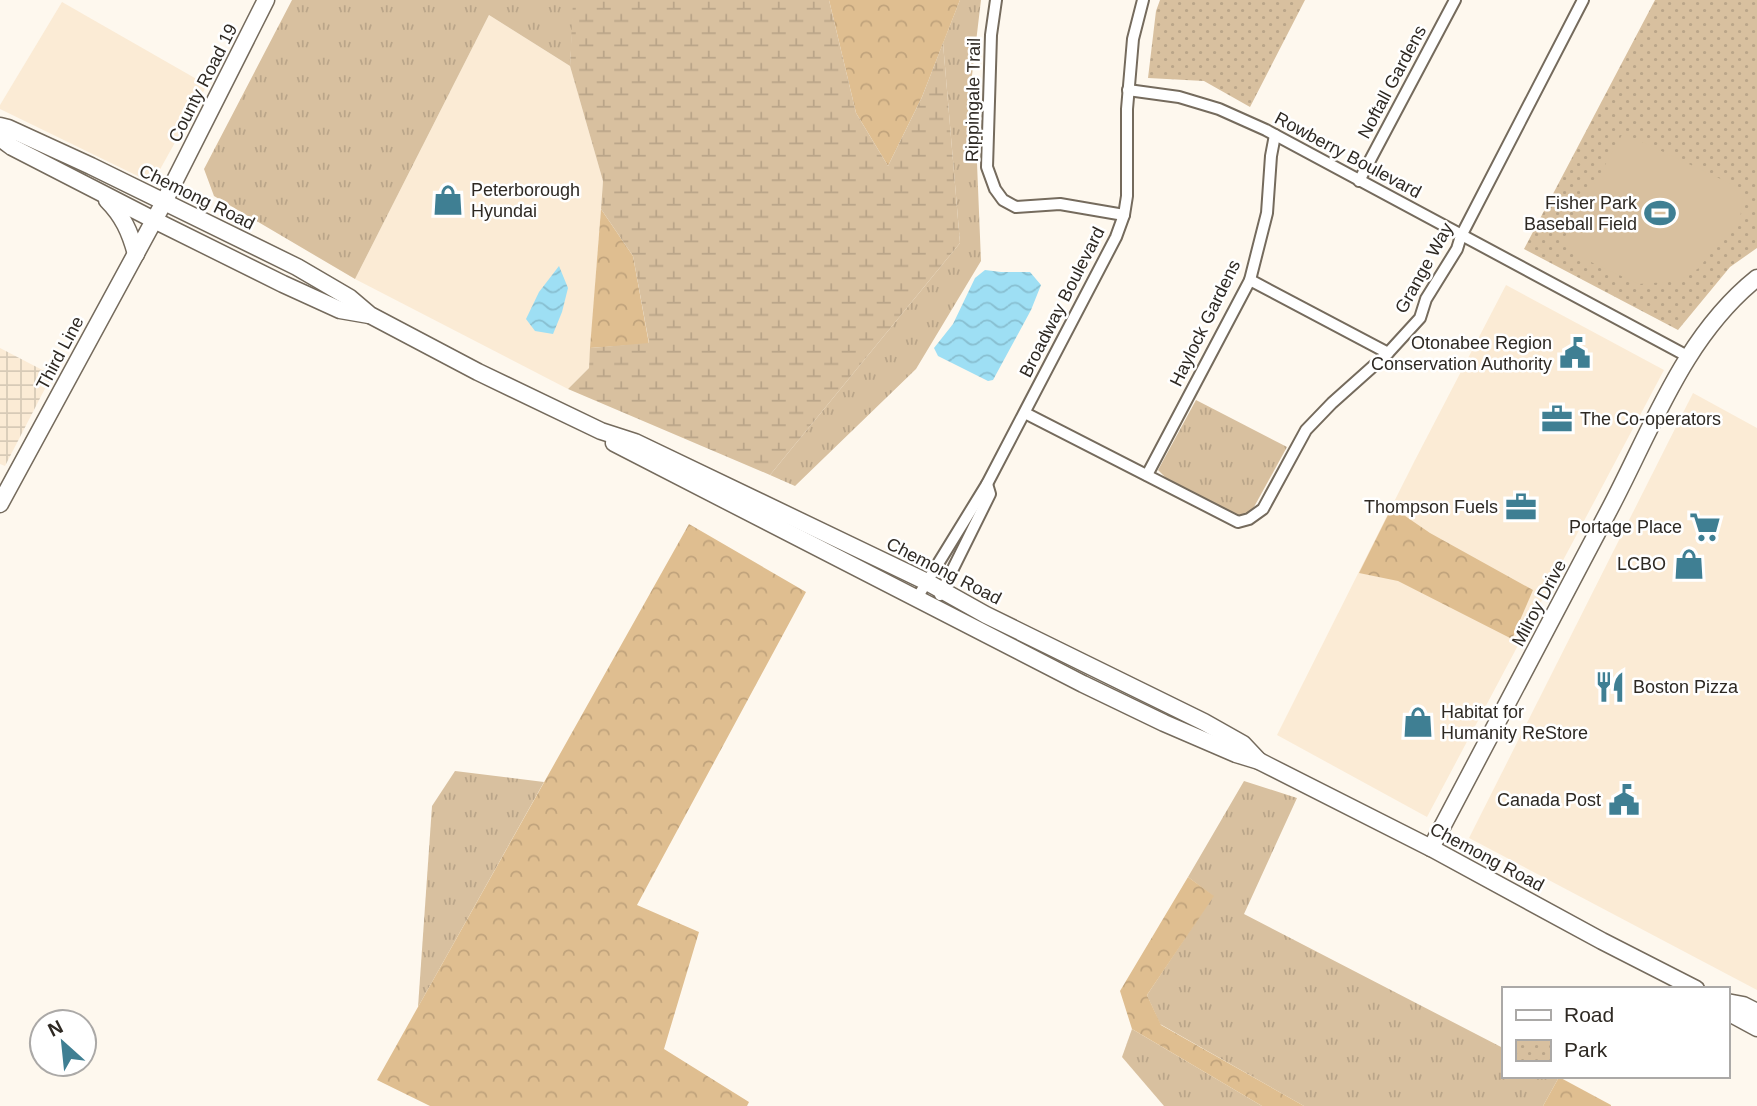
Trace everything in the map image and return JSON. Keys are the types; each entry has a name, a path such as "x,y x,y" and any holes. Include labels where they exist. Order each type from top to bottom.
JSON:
{"main road":[{"name":"County Road 19","path":"154,220 266,0"},
{"name":"Chemong Road","path":"0,126 91,166 297,267 350,298 370,315 478,372 601,431 635,442 943,590 986,615 1204,722 1243,744 1259,761"},
{"name":"Chemong Road","path":"0,138 12,147 101,193 283,284 340,310 370,315"},
{"path":"101,193 118,212 129,232 136,254"},
{"name":"Third Line","path":"0,504 154,220"},
{"name":"Milroy Drive","path":"1432,848 1622,487 1672,382 1705,332 1739,293 1757,278"},
{"name":"Chemong Road","path":"601,431 611,442 1083,684 1164,723 1259,761 1432,848 1692,987"},
{"path":"1729,1003 1757,1012"},
{"path":"1729,1012 1757,1028"}],"street":[{"name":"Rippingale Trail","path":"996,0 991,35 988,167 995,189 1003,200 1016,207 1060,204 1124,215"},
{"name":"Broadway Boulevard","path":"917,598 987,484 1116,237 1127,196 1128,90 1133,39 1143,0"},
{"name":"Noftall Gardens","path":"1359,181 1455,0"},
{"name":"Grange Way","path":"1025,413 1238,523 1250,519 1263,509 1306,430 1332,402 1388,353 1420,318 1426,299 1457,249 1461,236 1583,0"},
{"name":"Rowberry Boulevard","path":"1128,90 1179,97 1213,107 1275,135 1689,357"},
{"name":"Haylock Gardens","path":"1147,475 1250,280 1267,213 1275,135"},
{"path":"1250,280 1388,353"},
{"name":"Broadway Boulevard","path":"934,607 990,494 987,484"}],"shaded area":[{"path":"62,2 207,85 158,173 146,180 0,109"},
{"path":"489,15 570,66 603,181 589,368 568,389 355,279"},
{"path":"1506,285 1664,370 1427,817 1277,735"},
{"path":"0,348 52,375 5,466 0,464"},
{"path":"1693,393 1757,428 1757,990 1469,838"}],"green space":[{"path":"292,0 574,2 570,66 489,15 355,279 214,196 204,169"},
{"path":"573,0 829,0 856,113 888,166 922,97 943,43 960,243 770,475 568,389 589,368 590,348 649,343 633,256 601,209 603,181 570,66"},
{"path":"829,0 960,0 922,97 888,166 856,113"},
{"path":"960,0 981,0 971,84 981,261 916,369 795,486 770,475 960,243 943,43"},
{"path":"1160,0 1305,0 1250,107 1204,81 1148,78 1156,11"},
{"path":"1655,0 1757,0 1757,248 1730,267 1678,330 1524,249"},
{"name":"Fisher Park Baseball Field","path":"1623,133 1744,190 1740,219 1699,268 1679,281 1639,284 1579,256 1563,240"},
{"path":"601,209 633,256 649,344 590,348"},
{"path":"1196,400 1287,447 1254,507 1246,516 1230,515 1167,479 1158,470"},
{"path":"1392,507 1430,533 1533,590 1512,639 1398,581 1359,573"},
{"path":"689,524 806,592 637,905 699,932 664,1049 749,1102 747,1106 430,1106 377,1080"},
{"path":"455,771 544,782 418,1007 432,806"},
{"path":"1244,781 1297,798 1244,914 1502,1047 1502,1078 1558,1078 1543,1106 1304,1106 1160,1024 1147,995 1213,896 1188,877"},
{"path":"1188,877 1214,896 1147,995 1161,1025 1304,1106 1262,1106 1132,1029 1120,991"},
{"path":"1132,1029 1262,1106 1164,1106 1122,1057"},
{"path":"1558,1078 1611,1105 1611,1106 1543,1106"}],"water":[{"path":"559,266 568,288 562,312 553,334 535,331 526,319 539,292"},
{"path":"985,270 1030,272 1041,285 1031,310 993,380 988,381 938,356 934,348 953,324 975,278"}],"place":[{"name":"Peterborough Hyundai","path":"448,200"},
{"name":"Fisher Park Baseball Field","path":"1660,213"},
{"name":"Otonabee Region Conservation Authority","path":"1575,353"},
{"name":"The Co-operators","path":"1557,419"},
{"name":"Thompson Fuels","path":"1521,507"},
{"name":"Portage Place","path":"1705,527"},
{"name":"LCBO","path":"1689,564"},
{"name":"Boston Pizza","path":"1610,687"},
{"name":"Habitat for Humanity ReStore","path":"1418,722"},
{"name":"Canada Post","path":"1624,800"}]}
